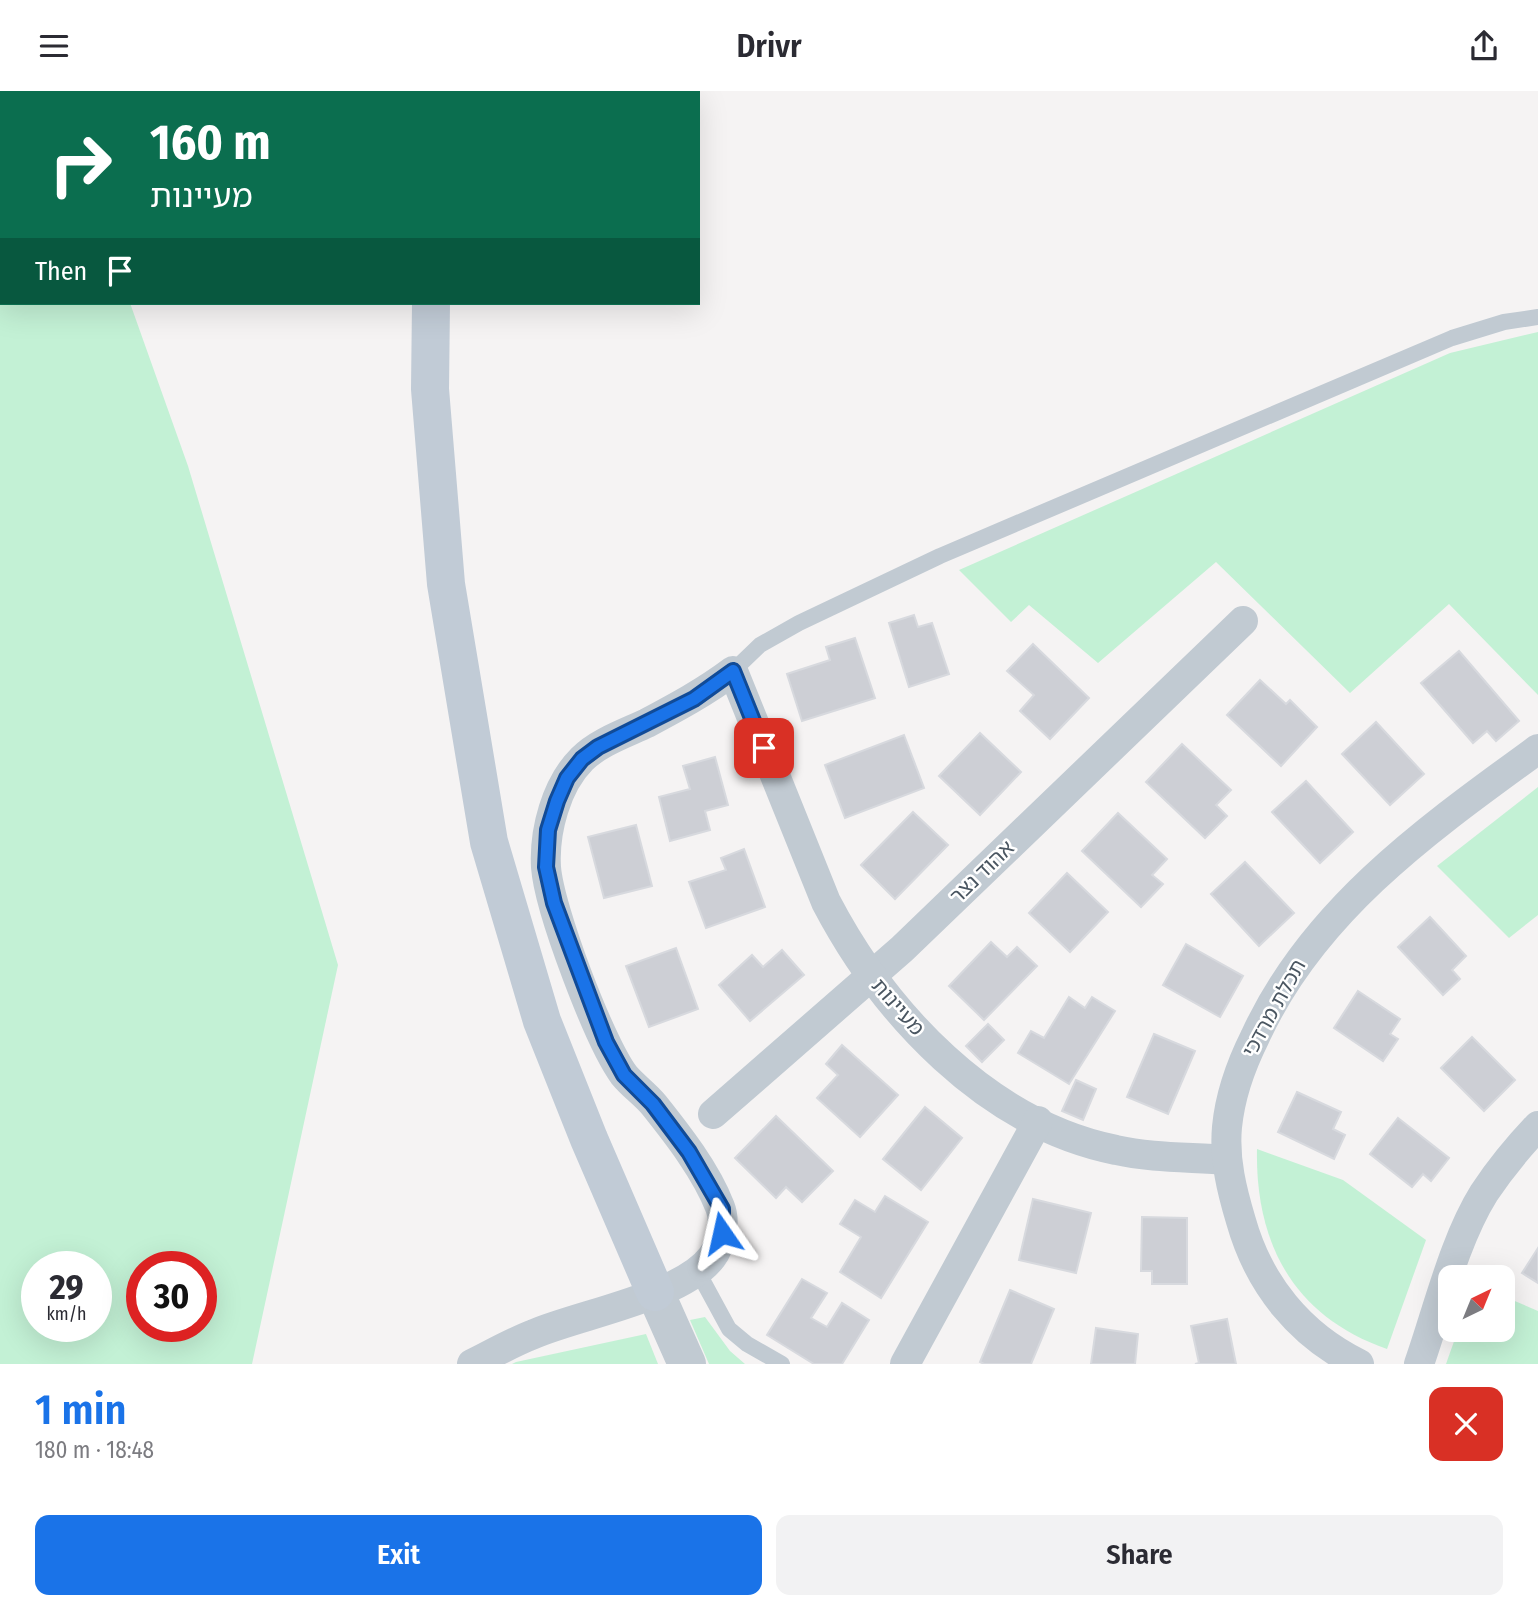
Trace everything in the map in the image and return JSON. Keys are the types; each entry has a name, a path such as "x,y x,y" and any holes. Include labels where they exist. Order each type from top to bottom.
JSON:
{"main road":[{"path":"431,305 430,389 446,584 489,842 542,1021 655,1292"}],"street":[{"name":"אהוד נצר","path":"713,1114 869,975 902,949 1243,621"},
{"path":"472,1364 533,1334 685,1282 713,1256 722,1233 722,1209 689,1152 653,1104 624,1075 606,1042 554,903 546,867 548,830 567,778 582,759 598,747 694,699 733,671"},
{"name":"מעיינות","path":"733,671 826,902 869,975 933,1047 975,1082 1038,1121 1116,1150 1227,1160"},
{"name":"תכלת מרדכי","path":"1359,1364 1304,1330 1260,1269 1247,1241 1227,1160 1227,1127 1244,1059 1275,997 1305,952 1334,917 1385,867 1465,802 1538,749"},
{"path":"911,1362 1038,1121"},
{"path":"1419,1364 1462,1241 1483,1195 1512,1154 1538,1126"},
{"path":"655,1292 687,1364"}],"lane":[{"path":"733,671 760,645 799,623 940,556 1452,338 1504,322 1538,317"},
{"path":"698,1272 729,1329 747,1344 782,1364"}],"green space":[{"path":"0,305 131,305 188,466 338,965 252,1364 0,1364"},
{"path":"1538,332 1538,695 1449,604 1350,693 1216,562 1098,663 1029,605 1011,622 959,570 1450,353"},
{"path":"1538,787 1538,915 1509,938 1437,866"},
{"path":"1257,1149 1343,1180 1426,1240 1387,1349 1355,1335 1328,1318 1305,1297 1287,1273 1273,1246 1264,1216 1258,1184"},
{"path":"1516,1302 1538,1311 1538,1364 1446,1364 1454,1342 1516,1342"},
{"path":"705,1317 730,1351 745,1364 709,1364 690,1320"},
{"path":"646,1334 658,1364 512,1364 516,1362"}],"building":[{"path":"914,615 918,627 932,623 949,674 909,687 889,623"},
{"path":"855,638 875,698 802,721 787,674 830,660 826,647"},
{"path":"1033,644 1089,698 1050,739 1020,711 1034,695 1007,671"},
{"path":"1459,651 1519,721 1496,741 1487,731 1473,743 1421,683"},
{"path":"1260,680 1286,704 1290,700 1317,727 1281,766 1227,715"},
{"path":"1376,722 1424,774 1390,805 1342,754"},
{"path":"980,733 1021,772 980,815 939,776"},
{"path":"904,735 924,788 845,818 825,765"},
{"path":"1182,744 1231,790 1216,805 1227,816 1205,838 1146,782"},
{"path":"715,757 728,805 705,811 710,830 670,841 659,797 690,789 683,766"},
{"path":"1306,781 1353,832 1320,863 1272,812"},
{"path":"913,812 948,845 895,899 861,865"},
{"path":"1118,813 1167,859 1152,875 1163,884 1141,907 1082,851"},
{"path":"636,825 652,886 604,898 588,837"},
{"path":"744,849 765,907 706,928 689,882 726,870 721,858"},
{"path":"1245,862 1294,913 1259,946 1211,894"},
{"path":"1067,873 1108,912 1070,952 1029,913"},
{"path":"1430,917 1466,956 1452,970 1460,979 1443,995 1398,947"},
{"path":"991,942 1007,957 1017,947 1037,966 984,1020 949,986"},
{"path":"1186,944 1243,976 1220,1017 1163,985"},
{"path":"676,948 698,1009 649,1027 626,966"},
{"path":"782,950 804,975 750,1021 719,985 752,955 763,967"},
{"path":"1358,991 1400,1019 1390,1034 1398,1039 1383,1061 1334,1028"},
{"path":"1069,997 1085,1008 1092,997 1115,1011 1069,1084 1018,1053 1031,1031 1044,1038"},
{"path":"988,1024 1004,1040 982,1062 966,1046"},
{"path":"1154,1034 1195,1051 1168,1114 1127,1097"},
{"path":"1472,1037 1515,1080 1484,1111 1441,1068"},
{"path":"842,1045 898,1095 860,1137 817,1098 838,1075 826,1064"},
{"path":"1076,1080 1096,1089 1083,1120 1062,1111"},
{"path":"1297,1092 1341,1112 1333,1129 1345,1135 1334,1159 1278,1132"},
{"path":"925,1107 962,1138 921,1190 883,1159"},
{"path":"776,1116 833,1171 802,1202 786,1187 776,1198 735,1158"},
{"path":"1398,1118 1449,1158 1431,1181 1423,1174 1412,1187 1370,1154"},
{"path":"885,1196 928,1222 881,1298 840,1272 861,1237 840,1224 855,1200 875,1212"},
{"path":"1033,1199 1091,1213 1076,1273 1019,1260"},
{"path":"1142,1217 1187,1218 1187,1284 1152,1284 1152,1271 1141,1271"},
{"path":"1538,1248 1538,1283 1522,1273"},
{"path":"802,1279 827,1293 811,1318 827,1327 842,1303 869,1320 842,1364 814,1364 767,1335"},
{"path":"1010,1290 1054,1309 1031,1364 984,1364 980,1362"},
{"path":"1227,1319 1236,1364 1195,1364 1199,1363 1191,1326"},
{"path":"1096,1328 1138,1334 1135,1364 1091,1364"}],"route":[{"path":"722,1233 722,1209 689,1152 653,1104 624,1075 606,1042 582,984 554,903 546,867 548,830 567,778 582,759 598,747 694,699 733,671 764,748"}]}
